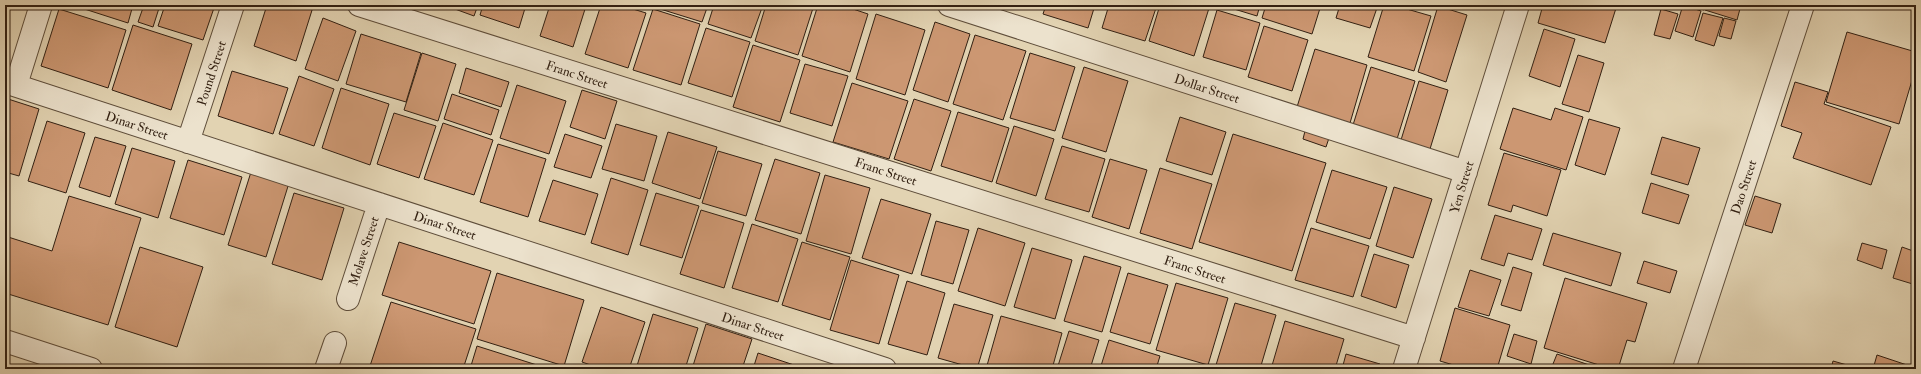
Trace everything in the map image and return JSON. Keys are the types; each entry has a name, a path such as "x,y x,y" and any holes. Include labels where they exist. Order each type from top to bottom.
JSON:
{"street":[{"path":"10,83 41,5"},
{"name":"Pound Street","path":"188,142 233,5"},
{"name":"Franc Street","path":"359,5 1414,338"},
{"name":"Dollar Street","path":"949,5 1466,172"},
{"name":"Yen Street","path":"1404,369 1518,5"},
{"name":"Dao Street","path":"1684,369 1803,5"},
{"name":"Dinar Street","path":"10,83 885,369"},
{"name":"Molave Street","path":"348,299 379,204"},
{"path":"5,341 90,369"},
{"path":"326,369 335,343"}],"building":[{"path":"5,5 10,5 5,22"},
{"path":"72,5 133,5 128,23"},
{"path":"144,5 160,5 153,27 138,22"},
{"path":"165,5 215,5 203,40 158,26"},
{"path":"267,5 308,5 313,7 296,61 254,46"},
{"path":"444,5 478,5 474,16"},
{"path":"483,5 526,5 519,28 480,15"},
{"path":"550,5 586,6 573,47 540,36"},
{"path":"601,5 620,5 646,13 628,68 585,54"},
{"path":"658,5 708,5 702,22 657,8"},
{"path":"714,5 763,5 751,38 708,24"},
{"path":"766,5 814,5 798,55 755,41"},
{"path":"818,5 841,5 868,14 850,72 802,56"},
{"path":"1046,5 1095,5 1088,28 1043,14"},
{"path":"1109,5 1157,5 1145,41 1102,28"},
{"path":"1160,5 1210,5 1194,56 1149,41"},
{"path":"1221,5 1260,5 1257,16"},
{"path":"1266,5 1321,5 1312,34 1262,18"},
{"path":"1340,5 1378,5 1370,28 1336,18"},
{"path":"1384,5 1393,5 1431,16 1414,71 1368,57"},
{"path":"1543,5 1617,5 1605,43 1538,23"},
{"path":"1683,5 1701,11 1693,37 1675,31"},
{"path":"1690,5 1705,5 1704,10"},
{"path":"1707,5 1741,5 1737,20 1705,10"},
{"path":"1438,6 1467,15 1446,82 1418,72"},
{"path":"59,9 126,30 108,88 41,66"},
{"path":"653,9 700,24 681,85 633,70"},
{"path":"1661,9 1678,14 1670,39 1654,35"},
{"path":"1217,10 1260,23 1246,70 1203,57"},
{"path":"1703,13 1723,18 1714,46 1695,40"},
{"path":"876,14 925,30 905,95 856,79"},
{"path":"323,18 356,31 338,81 305,69"},
{"path":"1724,18 1736,21 1731,39 1719,36"},
{"path":"935,22 970,34 948,102 913,90"},
{"path":"133,25 192,44 171,110 112,90"},
{"path":"1264,26 1308,40 1292,91 1248,77"},
{"path":"706,28 750,42 732,97 688,83"},
{"path":"1544,29 1575,39 1560,87 1529,76"},
{"path":"1847,32 1916,52 1916,67 1899,124 1826,102"},
{"path":"361,34 421,53 406,102 346,84"},
{"path":"975,35 1026,51 1003,120 953,104"},
{"path":"753,45 800,60 780,122 733,107"},
{"path":"1315,49 1367,65 1350,123 1297,107"},
{"path":"422,53 456,64 438,121 404,110"},
{"path":"1030,53 1075,67 1055,131 1010,118"},
{"path":"1578,55 1604,63 1589,112 1562,104"},
{"path":"805,64 848,76 832,126 790,113"},
{"path":"1084,67 1128,81 1106,152 1062,138"},
{"path":"1371,67 1415,81 1397,139 1353,125"},
{"path":"466,68 509,82 501,107 459,93"},
{"path":"232,71 288,88 273,134 218,116"},
{"path":"299,76 334,89 314,146 279,134"},
{"path":"1419,81 1448,90 1430,149 1401,140"},
{"path":"1795,82 1828,92 1824,104 1891,127 1871,185 1793,158 1802,133 1781,126"},
{"path":"852,83 908,101 889,159 833,142"},
{"path":"517,85 566,101 549,154 500,138"},
{"path":"341,88 389,104 370,165 322,148"},
{"path":"582,90 617,101 605,139 570,127"},
{"path":"452,94 499,110 491,135 444,119"},
{"path":"5,98 39,109 19,176 5,172"},
{"path":"914,99 951,111 931,171 894,159"},
{"path":"1513,108 1551,120 1555,108 1583,117 1566,170 1500,149"},
{"path":"958,112 1009,128 992,182 941,166"},
{"path":"394,113 436,126 419,178 377,164"},
{"path":"1180,117 1226,132 1212,175 1166,161"},
{"path":"1589,119 1620,128 1605,175 1575,165"},
{"path":"47,121 85,133 66,193 28,181"},
{"path":"443,123 493,140 474,195 424,179"},
{"path":"616,124 657,136 644,181 602,169"},
{"path":"1014,126 1054,139 1036,196 996,183"},
{"path":"1306,127 1330,135 1326,147 1303,139"},
{"path":"668,132 717,147 700,199 652,183"},
{"path":"565,134 602,146 591,178 554,167"},
{"path":"1233,134 1326,163 1292,271 1199,242"},
{"path":"95,137 126,146 110,197 79,187"},
{"path":"1662,137 1700,148 1688,185 1651,174"},
{"path":"498,144 546,159 528,217 480,202"},
{"path":"1062,146 1105,159 1089,212 1045,199"},
{"path":"132,148 175,161 158,218 115,204"},
{"path":"718,151 762,164 746,216 702,203"},
{"path":"1504,153 1561,170 1547,216 1513,205 1511,212 1488,205"},
{"path":"775,159 820,173 801,234 755,220"},
{"path":"1110,159 1147,170 1129,229 1092,217"},
{"path":"188,160 242,177 224,235 170,218"},
{"path":"1160,168 1212,184 1192,249 1140,233"},
{"path":"1332,170 1387,187 1370,239 1316,222"},
{"path":"251,172 289,183 266,257 228,245"},
{"path":"825,175 870,188 851,254 806,241"},
{"path":"611,178 648,190 628,255 591,243"},
{"path":"553,180 598,194 585,235 539,221"},
{"path":"1651,183 1689,195 1679,224 1642,213"},
{"path":"1394,187 1432,199 1413,258 1376,246"},
{"path":"294,193 344,208 322,280 272,264"},
{"path":"656,193 699,206 682,258 640,245"},
{"path":"69,196 141,218 108,325 5,293 5,236 52,251"},
{"path":"1755,196 1781,204 1772,233 1745,225"},
{"path":"881,199 931,214 912,274 862,258"},
{"path":"701,210 744,223 724,288 680,274"},
{"path":"1495,215 1542,229 1532,260 1508,253 1504,266 1481,259"},
{"path":"936,221 969,230 953,284 921,275"},
{"path":"752,224 798,239 778,302 732,288"},
{"path":"978,228 1025,243 1005,306 958,291"},
{"path":"1311,228 1369,246 1353,297 1295,280"},
{"path":"1553,233 1621,253 1611,286 1543,265"},
{"path":"399,242 491,271 474,324 382,295"},
{"path":"802,242 850,257 830,320 782,305"},
{"path":"1862,243 1887,250 1882,269 1857,260"},
{"path":"140,247 203,267 177,347 115,327"},
{"path":"1902,247 1916,252 1916,285 1893,278"},
{"path":"1032,248 1072,260 1055,319 1014,307"},
{"path":"1374,254 1409,265 1396,308 1361,296"},
{"path":"1084,256 1121,267 1102,332 1064,321"},
{"path":"851,260 899,275 879,344 830,330"},
{"path":"1644,261 1677,271 1670,293 1637,283"},
{"path":"1513,267 1532,273 1521,311 1501,305"},
{"path":"1470,270 1501,280 1489,316 1458,307"},
{"path":"497,273 584,300 564,366 477,339"},
{"path":"1128,273 1168,285 1150,344 1110,332"},
{"path":"1565,278 1647,303 1635,342 1627,340 1618,369 1612,369 1544,348"},
{"path":"907,281 945,293 927,355 888,344"},
{"path":"1176,283 1228,298 1208,365 1156,350"},
{"path":"391,302 476,329 463,369 369,369"},
{"path":"1235,303 1276,315 1260,369 1229,369 1216,365"},
{"path":"954,304 993,315 977,369 938,358"},
{"path":"601,307 645,322 629,369 602,369 582,362"},
{"path":"1455,308 1510,325 1497,369 1467,369 1440,361"},
{"path":"653,314 698,328 685,369 636,369"},
{"path":"1001,316 1062,333 1052,369 986,369"},
{"path":"1285,321 1344,339 1335,369 1271,369"},
{"path":"706,324 752,339 742,369 692,369"},
{"path":"1069,331 1099,340 1090,369 1057,369"},
{"path":"1514,334 1537,341 1531,364 1507,356"},
{"path":"1109,340 1160,356 1156,369 1100,369"},
{"path":"477,346 540,366 539,369 470,369"},
{"path":"758,353 806,369 753,369"},
{"path":"1346,354 1380,364 1378,369 1342,369"},
{"path":"1557,354 1601,369 1551,369"},
{"path":"1877,355 1916,368 1916,369 1873,369"},
{"path":"1833,361 1861,369 1831,369"}]}
